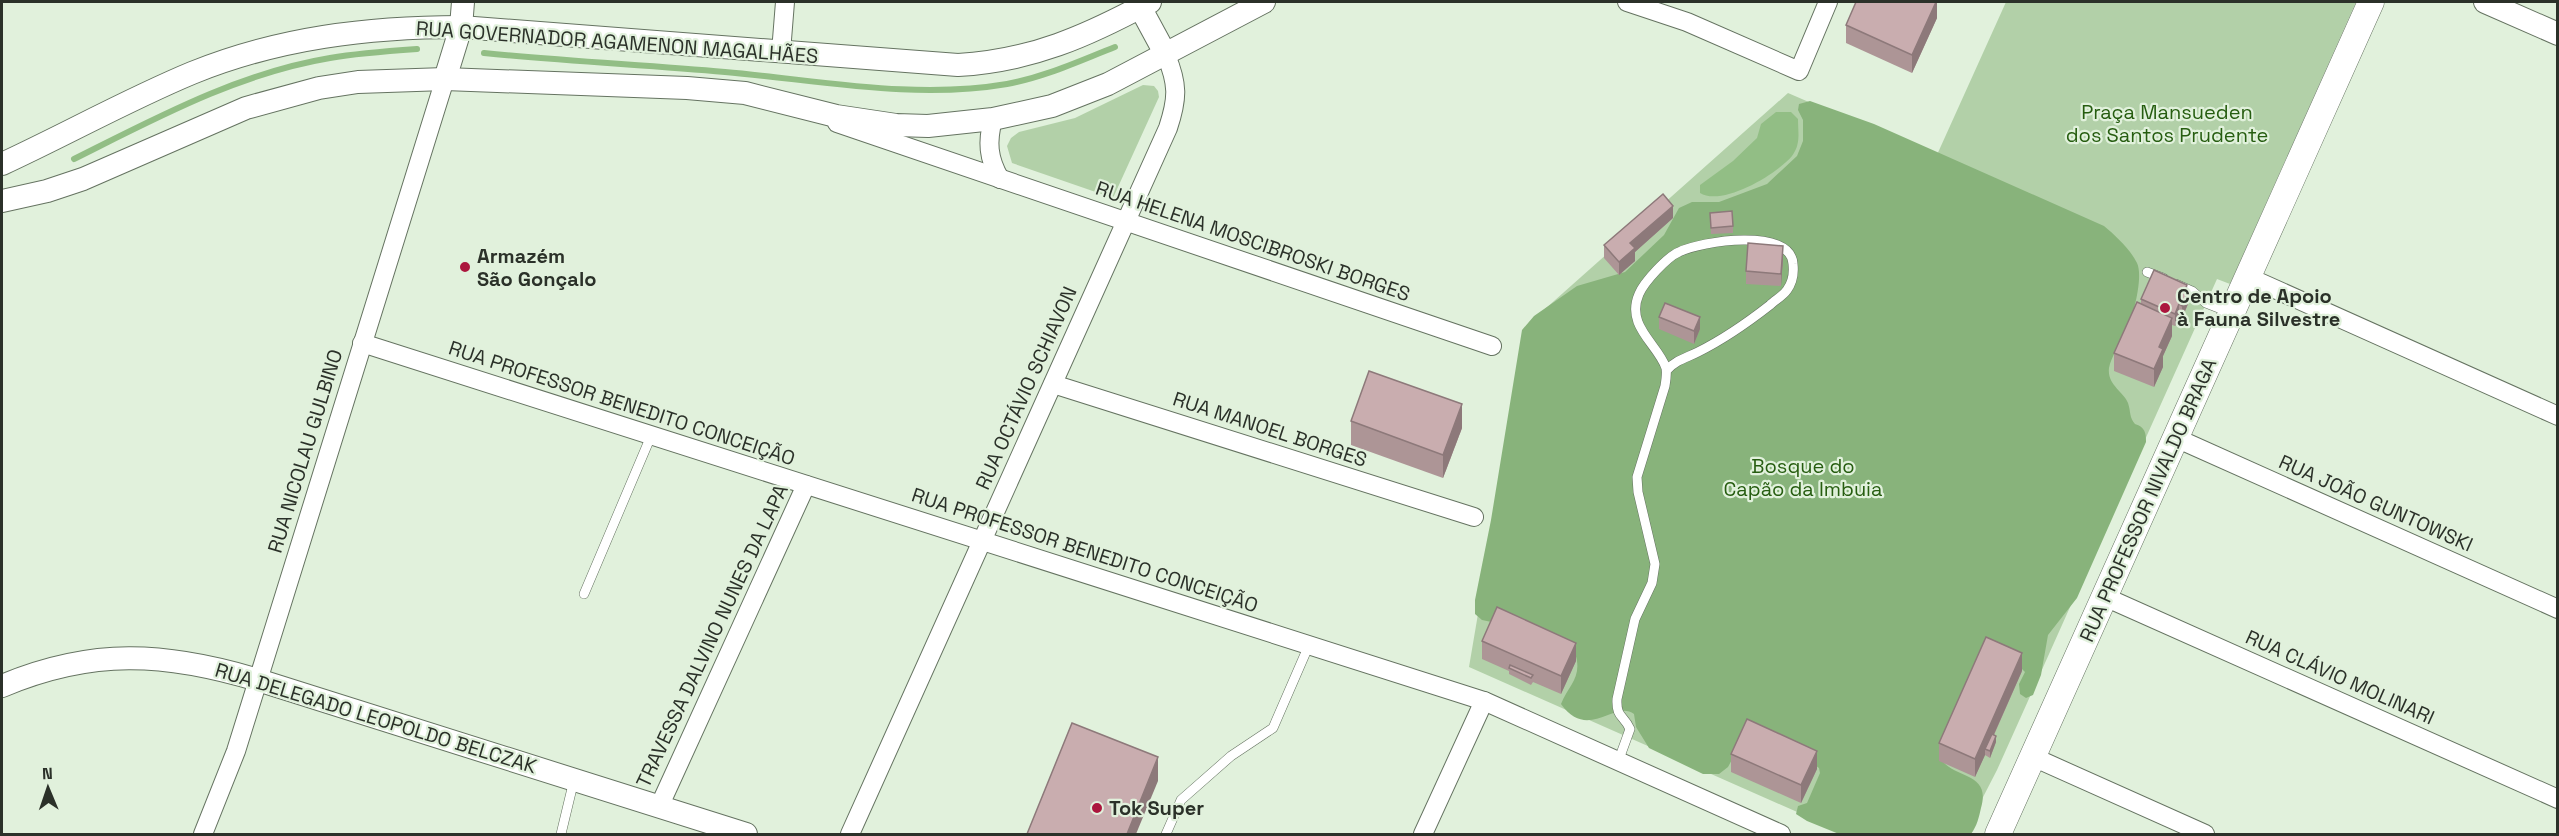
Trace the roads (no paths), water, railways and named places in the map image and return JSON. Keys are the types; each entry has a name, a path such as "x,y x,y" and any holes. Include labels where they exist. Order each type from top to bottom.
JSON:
{"main road":[{"name":"RUA PROFESSOR NIVALDO BRAGA","path":"1998,834 2371,2"}],"street":[{"path":"445,79 461,27 463,2"},
{"path":"781,52 785,2"},
{"name":"RUA GOVERNADOR AGAMENON MAGALHÃES","path":"2,201 47,191 83,179 214,120 283,97 358,82 445,79 687,88 718,90 758,97 836,116 896,125 940,125 993,119 1042,109 1079,96 1166,55 1264,2"},
{"path":"1627,2 1687,22 1798,71 1828,2"},
{"path":"2485,2 2558,34"},
{"path":"1142,3 1166,55"},
{"name":"RUA GOVERNADOR AGAMENON MAGALHÃES","path":"2,164 181,78 235,57 327,35 396,28 461,27 933,64 989,63 1060,45 1142,3"},
{"name":"RUA OCTÁVIO SCHIAVON","path":"850,834 1173,112 1176,83 1166,55"},
{"name":"RUA NICOLAU GULBINO","path":"203,834 232,760 258,680 445,79"},
{"name":"RUA HELENA MOSCIBROSKI BORGES","path":"758,97 1492,346"},
{"path":"993,119 988,149 992,165 1000,179"},
{"path":"2248,277 2558,416"},
{"name":"RUA PROFESSOR BENEDITO CONCEIÇÃO","path":"362,343 1484,701 1781,834"},
{"name":"RUA MANOEL BORGES","path":"1053,384 1474,517"},
{"name":"RUA JOÃO GUNTOWSKI","path":"2176,438 2558,609"},
{"name":"TRAVESSA DALVINO NUNES DA LAPA","path":"659,807 806,485"},
{"name":"RUA CLÁVIO MOLINARI","path":"2104,597 2558,799"},
{"name":"RUA DELEGADO LEOPOLDO BELCZAK","path":"2,686 58,666 93,659 119,658 191,663 258,680 659,807 699,823 746,834"},
{"path":"1423,834 1484,701"},
{"path":"2032,757 2205,834"}],"lane":[{"path":"1618,762 1630,729 1627,723 1619,717 1616,709 1617,699 1635,619 1652,583 1655,564 1638,492 1637,477 1665,386 1667,370 1676,361 1698,352 1744,326 1786,291 1793,278 1793,261 1788,250 1770,241 1699,244 1677,252 1649,279 1638,295 1637,315 1641,329 1667,370"},
{"path":"2148,272 2192,291 2206,303 2232,313"},
{"path":"584,594 651,436"},
{"path":"1166,834 1181,800 1231,756 1273,728 1310,645"},
{"path":"561,834 574,780"}],"waterway":[{"path":"484,53 725,72 866,87 937,90 1021,81 1115,47"},
{"path":"74,159 199,99 263,74 330,58 417,49"}],"place":[{"name":"Armazém São Gonçalo","path":"465,267"},
{"name":"Centro de Apoio à Fauna Silvestre","path":"2165,308"},
{"name":"Tok Super","path":"1097,808"}],"park label":[{"name":"Praça Mansueden dos Santos Prudente","path":"2167,124"},
{"name":"Bosque do Capão da Imbuia","path":"1803,478"}]}
